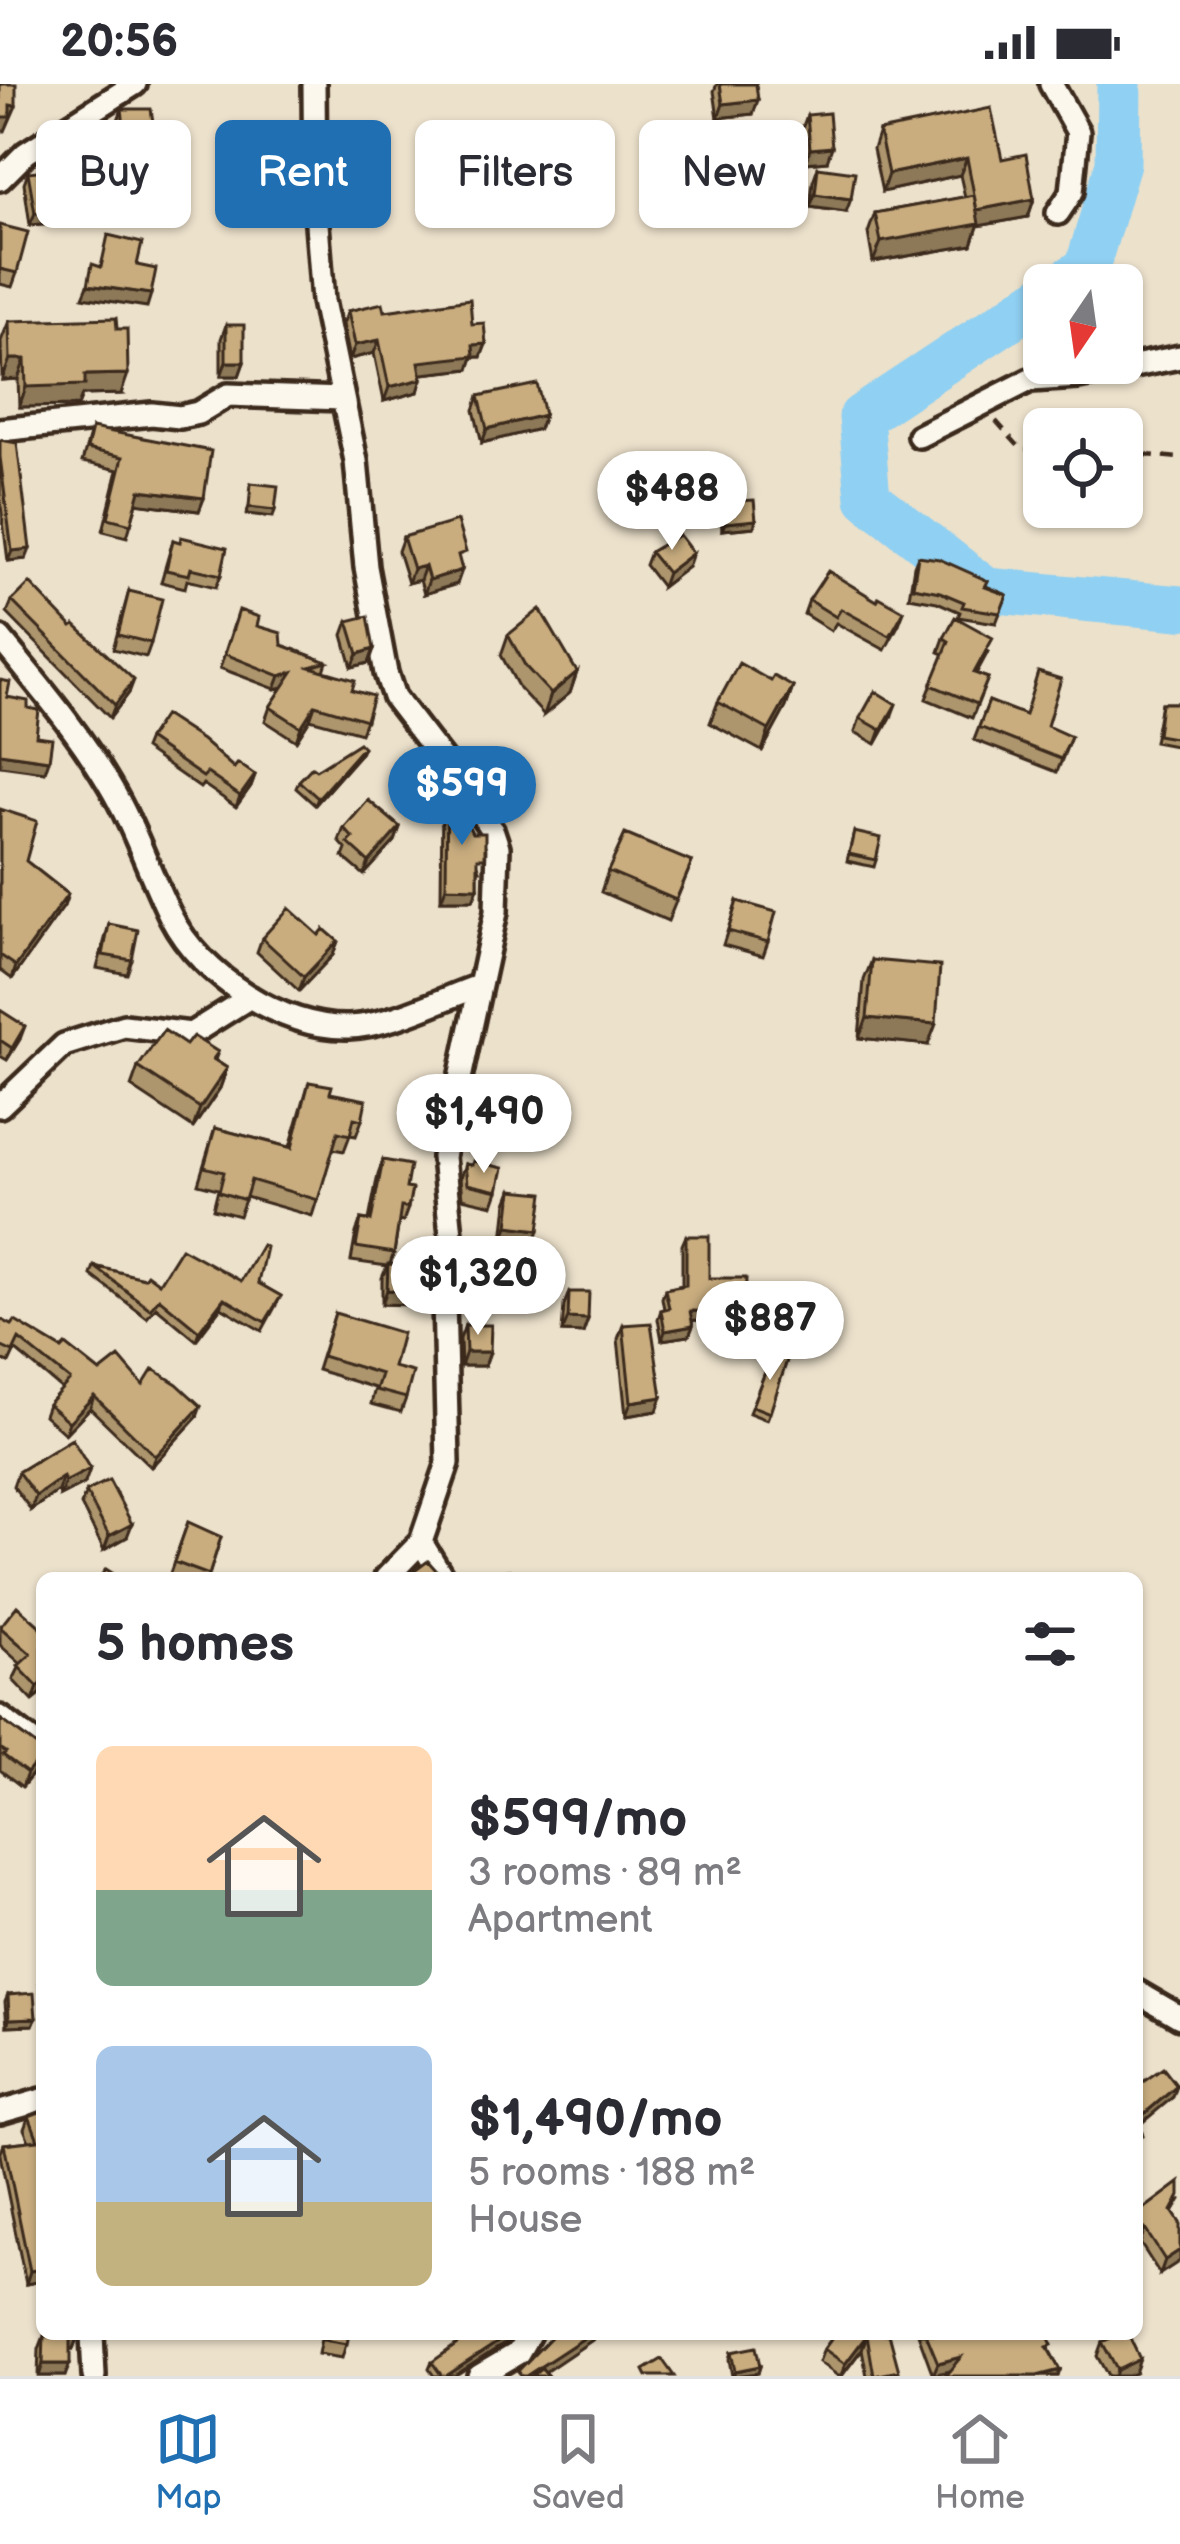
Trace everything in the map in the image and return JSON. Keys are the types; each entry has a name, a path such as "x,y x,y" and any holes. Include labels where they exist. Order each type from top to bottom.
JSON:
{"street":[{"path":"0,179 26,153 135,84"},
{"path":"314,84 315,198 323,301 356,461 366,567 386,674 394,697 473,801 498,847 496,912 443,1157 452,1244 445,1299 448,1463 421,1542 392,1572"},
{"path":"1051,84 1078,132 1072,192 1058,213"},
{"path":"919,436 1030,380 1180,357"},
{"path":"0,430 152,414 181,417 198,413 227,395 343,399"},
{"path":"0,638 91,754 141,842 172,920 195,952 250,997 290,1019 352,1027 479,986"},
{"path":"0,1106 64,1046 124,1026 191,1034 250,997"},
{"path":"421,1542 439,1572"},
{"path":"0,1717 36,1744"},
{"path":"1143,1995 1180,2017"},
{"path":"0,2112 36,2102"},
{"path":"92,2340 94,2376"},
{"path":"479,2376 518,2353 526,2340"}],"path":[{"path":"982,406 1023,449"},
{"path":"1143,455 1180,458"}],"building":[{"path":"0,84 16,84 16,106 10,105 10,117 0,117"},
{"path":"720,84 756,84 758,100 723,104"},
{"path":"991,108 1002,159 1026,154 1034,199 977,210 967,158 888,174 879,131"},
{"path":"122,109 151,109 153,120 123,120"},
{"path":"829,113 832,147 810,149 807,115"},
{"path":"818,167 855,172 851,199 815,194"},
{"path":"36,171 36,213 35,213 28,172"},
{"path":"974,195 979,224 881,242 875,213"},
{"path":"0,225 28,232 17,273 0,269"},
{"path":"108,235 142,243 137,265 156,269 151,294 88,285 92,264 101,267"},
{"path":"470,299 472,324 484,323 486,344 473,345 474,356 419,362 422,379 389,387 379,340 355,345 348,311 383,303 385,311"},
{"path":"116,318 117,329 127,329 128,374 85,375 85,385 26,387 25,359 10,359 9,321"},
{"path":"226,325 244,325 244,362 226,362"},
{"path":"537,384 544,415 487,429 479,396"},
{"path":"92,428 211,451 204,498 140,490 131,524 108,518 123,457 87,449"},
{"path":"0,440 17,443 30,549 12,551"},
{"path":"251,483 278,486 275,510 249,507"},
{"path":"754,500 756,520 725,523 723,502"},
{"path":"457,521 466,552 458,555 462,570 429,580 425,566 413,569 403,537"},
{"path":"679,535 693,553 667,573 650,552"},
{"path":"181,537 227,548 221,575 191,568 189,575 166,570 173,540 180,542"},
{"path":"918,556 939,559 988,581 985,587 1007,595 1000,613 962,607 964,602 940,592 913,587"},
{"path":"828,571 877,601 879,597 904,611 890,636 841,609 836,617 809,600"},
{"path":"30,583 134,680 115,705 12,601"},
{"path":"129,591 162,599 151,643 118,635"},
{"path":"540,609 577,672 551,694 526,667 508,635"},
{"path":"239,610 259,617 257,626 281,633 282,645 327,662 310,667 355,680 352,690 373,696 366,720 315,705 301,727 270,707 293,672 280,676 225,654"},
{"path":"368,616 374,649 358,654 348,621"},
{"path":"955,617 993,638 974,673 988,678 977,704 931,685"},
{"path":"739,663 793,687 769,730 718,702"},
{"path":"1038,672 1061,679 1047,726 1071,737 1061,759 979,727 989,701 1025,715"},
{"path":"0,680 10,682 7,697 28,701 28,708 39,710 36,736 52,738 49,760 0,753"},
{"path":"875,691 896,704 881,730 860,718"},
{"path":"1161,703 1180,703 1180,739 1157,735"},
{"path":"164,715 234,768 238,763 255,775 240,796 148,739"},
{"path":"359,743 363,747 318,798 299,781 312,767 316,770"},
{"path":"447,783 472,833 485,833 485,858 478,858 478,888 446,887"},
{"path":"368,800 400,827 369,862 348,843 353,838 344,828"},
{"path":"0,809 37,821 26,861 68,894 16,966 0,955"},
{"path":"854,832 881,838 876,860 849,854"},
{"path":"625,834 692,862 676,900 608,871"},
{"path":"737,901 776,912 768,942 728,931"},
{"path":"289,908 319,935 324,929 338,941 304,977 262,938"},
{"path":"109,924 138,930 132,960 103,955"},
{"path":"872,960 940,966 936,1024 867,1018"},
{"path":"0,1010 25,1026 12,1048 0,1040"},
{"path":"164,1030 186,1045 193,1036 218,1052 213,1059 227,1068 200,1108 138,1067"},
{"path":"309,1082 332,1086 330,1093 366,1100 362,1120 354,1118 350,1135 338,1132 318,1200 251,1180 245,1200 219,1192 224,1172 204,1167 215,1128 292,1148"},
{"path":"383,1160 410,1165 406,1188 412,1189 408,1208 401,1207 394,1253 356,1247 361,1219 371,1221"},
{"path":"473,1161 503,1168 498,1191 467,1184 465,1164"},
{"path":"512,1190 544,1193 539,1230 508,1226"},
{"path":"686,1236 709,1236 709,1278 746,1278 745,1312 690,1311 693,1326 665,1331 661,1310 669,1308 665,1289 686,1285"},
{"path":"262,1245 266,1247 258,1283 281,1296 265,1322 224,1298 199,1331 159,1298 150,1309 94,1266 144,1278 147,1274 159,1283 181,1248 241,1281"},
{"path":"466,1263 490,1264 489,1287 463,1286"},
{"path":"388,1264 417,1265 417,1291 387,1290"},
{"path":"569,1292 589,1292 588,1319 568,1318"},
{"path":"335,1313 402,1333 393,1367 413,1372 406,1398 376,1390 381,1374 322,1356"},
{"path":"0,1319 12,1325 15,1321 62,1349 66,1345 100,1372 119,1357 143,1385 153,1369 201,1406 155,1456 94,1396 69,1422 48,1404 70,1380 19,1339 13,1352 0,1346"},
{"path":"651,1323 662,1397 631,1402 623,1325"},
{"path":"465,1325 491,1325 490,1352 466,1352"},
{"path":"773,1352 788,1357 770,1413 752,1406"},
{"path":"72,1439 90,1469 65,1482 63,1477 36,1496 18,1472"},
{"path":"109,1480 132,1524 109,1536 86,1492"},
{"path":"188,1522 221,1537 210,1572 174,1562"},
{"path":"428,1561 438,1572 413,1572"},
{"path":"17,1606 36,1623 36,1685 18,1666 31,1654 0,1627"},
{"path":"0,1719 36,1746 36,1762 27,1773 0,1748"},
{"path":"34,1993 36,2018 9,2019 8,1995"},
{"path":"1163,2068 1177,2086 1143,2115 1143,2082"},
{"path":"36,2140 36,2270 30,2271 4,2144"},
{"path":"1180,2182 1180,2196 1172,2211 1180,2223 1180,2250 1165,2260 1143,2230 1143,2210"},
{"path":"44,2340 70,2340 70,2364 43,2364"},
{"path":"463,2340 501,2340 446,2376 432,2362"},
{"path":"548,2340 581,2340 526,2376 518,2371"},
{"path":"831,2340 863,2340 845,2364 824,2349"},
{"path":"868,2340 891,2340 899,2371 874,2376"},
{"path":"928,2340 1050,2340 1052,2345 1047,2347 1060,2370 1037,2376 945,2376 961,2357 938,2363"},
{"path":"1131,2340 1140,2359 1117,2370 1102,2342"},
{"path":"756,2347 760,2366 735,2371 731,2352"},
{"path":"662,2359 674,2376 647,2376 644,2370"}],"waterway":[{"path":"1088,264 1118,163 1119,84"},
{"path":"1023,310 861,417 868,498 986,590 1180,608"}]}
